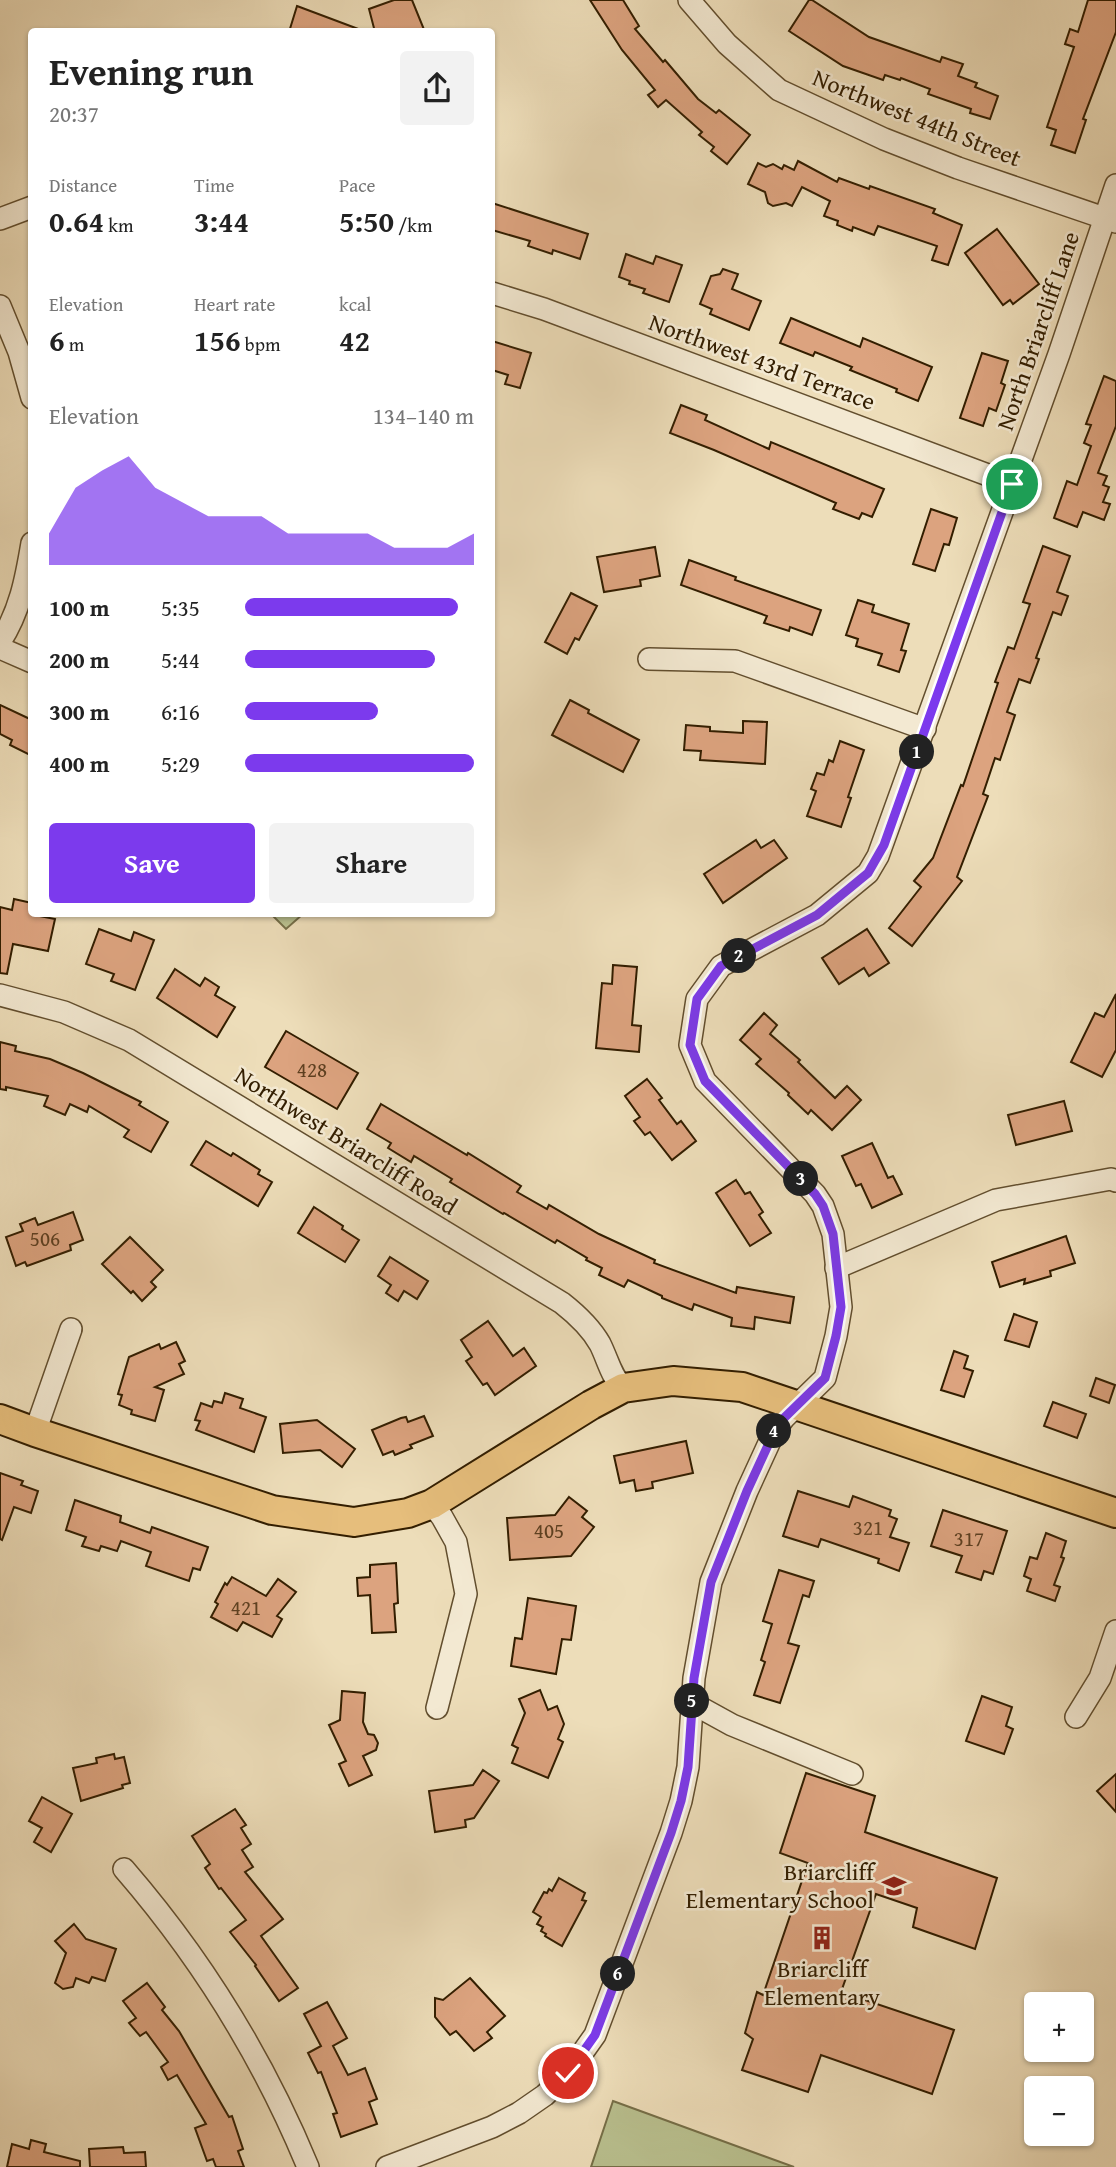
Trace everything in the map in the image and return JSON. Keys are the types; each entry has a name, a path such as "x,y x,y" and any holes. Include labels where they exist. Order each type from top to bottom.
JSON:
{"main road":[{"path":"0,1419 272,1510 354,1522 408,1513 432,1504 623,1388 673,1381 742,1387 1116,1513"}],"street":[{"name":"Northwest 44th Street","path":"689,0 727,44 779,90 958,168 1110,220"},
{"name":"North Briarcliff Lane","path":"387,2167 492,2127 519,2113 545,2095 568,2073 595,2035 671,1833 688,1767 694,1678 711,1582 747,1491 775,1430 825,1378 841,1307 833,1234 823,1206 815,1194 705,1081 690,1045 697,999 721,966 817,915 868,873 884,845 1012,484 1110,220 1116,185"},
{"path":"0,219 28,208"},
{"name":"Northwest 43rd Terrace","path":"495,294 557,314 1012,484"},
{"path":"0,306 19,352 28,384"},
{"path":"0,642 19,605 28,568"},
{"path":"0,648 28,660"},
{"path":"649,659 735,662 925,729"},
{"name":"Northwest Briarcliff Road","path":"0,995 64,1012 129,1040 562,1303 591,1330 613,1378 623,1388"},
{"path":"836,1268 996,1200 1114,1177"},
{"path":"35,1432 71,1329"},
{"path":"432,1504 456,1542 466,1594 437,1708"},
{"path":"1076,1717 1100,1678 1116,1631"},
{"path":"692,1703 732,1725 852,1774"},
{"path":"124,1869 188,1948 228,2009 264,2072 307,2167"}],"green space":[{"path":"274,917 300,917 286,929"},
{"path":"613,2101 794,2167 591,2167"}],"building":[{"path":"394,0 412,0 423,28 374,28 369,9"},
{"path":"590,0 623,0 639,26 635,29 663,62 665,60 698,99 716,113 719,110 750,135 727,164 711,151 714,147 699,135 702,132 666,100 658,107 648,95 655,90 622,50"},
{"path":"809,0 869,37 940,62 942,57 963,64 958,76 977,83 975,87 998,96 990,119 970,113 971,109 928,94 930,89 901,78 900,80 885,75 883,80 843,66 789,31"},
{"path":"1088,0 1116,0 1116,32 1083,119 1086,120 1075,153 1051,145 1056,130 1047,127 1074,47 1065,44 1070,29 1078,32"},
{"path":"297,6 356,28 290,28"},
{"path":"798,161 837,182 839,178 869,189 870,186 935,209 933,213 962,225 948,265 932,260 937,246 878,226 874,235 853,227 852,231 837,225 838,221 824,216 830,201 802,187 792,206 786,203 773,206 768,203 765,192 748,184 758,163 766,167 773,164 782,169 784,165 794,170"},
{"path":"495,204 588,234 580,259 553,250 552,254 528,246 530,241 495,231"},
{"path":"997,229 1039,284 1013,304 1010,300 1003,305 965,253"},
{"path":"626,254 653,264 656,256 682,265 669,302 643,293 645,289 629,284 630,281 619,277"},
{"path":"723,269 738,274 732,289 761,301 749,330 710,314 712,309 700,304 711,276 720,274"},
{"path":"791,318 860,347 863,338 932,367 918,401 896,392 897,389 850,370 852,367 815,352 813,356 780,343"},
{"path":"495,342 531,353 520,388 505,384 508,375 495,371"},
{"path":"982,353 1008,361 1001,383 1005,385 996,411 989,408 983,426 960,418"},
{"path":"1104,376 1116,381 1116,426 1098,473 1107,476 1103,485 1109,487 1103,502 1110,504 1104,520 1083,512 1077,527 1054,518 1067,481 1077,485 1091,446 1084,443 1091,425 1086,424"},
{"path":"681,405 707,415 705,420 769,449 771,442 884,489 872,517 862,513 859,519 833,509 836,503 670,433"},
{"path":"931,509 957,518 949,545 944,544 935,571 913,564"},
{"path":"1043,546 1070,556 1057,592 1068,596 1061,615 1053,612 1030,683 1019,679 1007,712 1015,715 1000,760 995,758 983,794 988,796 957,877 962,881 912,946 889,928 921,887 914,881 933,858 961,785 963,786 998,683 995,682 1008,647 1014,649 1030,604 1023,602"},
{"path":"655,547 660,576 640,580 641,586 604,592 597,557"},
{"path":"689,560 736,577 735,580 821,610 812,635 790,627 789,631 764,623 767,616 681,585"},
{"path":"571,593 597,606 579,640 575,638 567,654 545,642"},
{"path":"858,600 874,605 872,612 909,624 901,650 906,651 899,672 878,665 882,654 856,646 858,639 846,635"},
{"path":"570,700 589,710 588,713 639,740 623,772 552,735"},
{"path":"0,705 28,718 28,754 10,745 12,740 0,734"},
{"path":"743,721 767,722 765,764 700,760 701,751 684,750 686,725 710,727 710,731 743,733"},
{"path":"840,741 864,750 841,827 807,816 816,791 811,789 817,773 824,775 829,760 833,762"},
{"path":"756,840 761,848 774,840 787,858 723,903 704,874"},
{"path":"14,899 28,902 28,917 55,919 48,951 13,944 7,974 0,973 0,907 12,910"},
{"path":"99,929 131,941 134,932 154,940 135,990 111,981 114,974 86,964"},
{"path":"867,929 889,963 869,976 864,968 839,984 822,958"},
{"path":"613,965 637,967 632,1025 641,1026 639,1052 596,1048 602,983 612,984"},
{"path":"175,969 200,986 205,978 219,987 215,995 235,1007 217,1037 157,998"},
{"path":"1116,994 1116,1050 1102,1077 1071,1062 1095,1013 1104,1017"},
{"path":"764,1013 777,1025 770,1034 800,1060 798,1062 835,1098 847,1086 861,1100 832,1130 811,1110 808,1114 756,1064 761,1059 740,1040"},
{"path":"286,1031 358,1073 337,1109 265,1067"},
{"path":"0,1042 16,1046 15,1051 50,1059 83,1073 141,1102 139,1105 168,1122 151,1152 124,1137 129,1130 89,1106 87,1112 70,1104 65,1115 44,1106 48,1096 6,1087 6,1090 0,1089"},
{"path":"647,1079 677,1124 681,1121 696,1141 672,1160 650,1132 645,1135 634,1121 640,1117 625,1096"},
{"path":"1064,1101 1072,1131 1016,1145 1008,1115"},
{"path":"381,1104 521,1186 517,1192 547,1209 549,1205 599,1234 655,1260 654,1263 736,1293 737,1287 794,1297 790,1323 755,1317 754,1329 731,1326 732,1318 694,1304 692,1310 628,1280 624,1287 599,1275 602,1268 586,1260 587,1258 503,1214 450,1182 452,1179 414,1156 411,1162 388,1148 391,1143 367,1129"},
{"path":"206,1141 231,1156 233,1153 260,1170 258,1174 272,1182 258,1206 191,1165"},
{"path":"872,1143 888,1178 893,1176 902,1194 872,1208 861,1184 856,1186 842,1156"},
{"path":"736,1180 745,1194 750,1192 763,1212 759,1215 771,1233 750,1246 716,1193"},
{"path":"314,1207 359,1240 345,1262 298,1233"},
{"path":"73,1212 83,1240 70,1245 71,1250 27,1266 25,1262 16,1266 6,1237 23,1231 20,1224 35,1218 38,1225"},
{"path":"1066,1236 1075,1263 1050,1271 1051,1276 1024,1284 1025,1279 1000,1287 992,1262"},
{"path":"130,1237 163,1270 151,1282 156,1287 142,1301 102,1264"},
{"path":"390,1257 428,1281 417,1299 404,1291 398,1301 386,1293 391,1285 378,1276"},
{"path":"1014,1314 1037,1322 1029,1347 1005,1340"},
{"path":"488,1321 513,1356 524,1348 536,1366 495,1395 487,1383 483,1385 466,1361 472,1357 461,1340"},
{"path":"176,1342 185,1361 179,1364 184,1374 155,1387 164,1390 155,1421 131,1414 132,1410 119,1405 122,1395 118,1394 129,1357 159,1344 161,1349"},
{"path":"954,1351 968,1356 964,1368 973,1371 964,1397 941,1390"},
{"path":"1096,1378 1115,1385 1109,1403 1090,1396"},
{"path":"225,1393 243,1399 240,1408 266,1417 254,1452 196,1430 200,1421 195,1420 201,1403 212,1407 214,1401 222,1403"},
{"path":"1053,1402 1086,1414 1077,1438 1044,1426"},
{"path":"424,1416 433,1436 410,1445 412,1448 395,1455 393,1451 383,1455 372,1430 401,1418 406,1417 408,1422"},
{"path":"317,1420 355,1449 342,1467 320,1450 283,1453 280,1424"},
{"path":"686,1441 693,1473 652,1482 653,1488 636,1491 634,1480 620,1483 614,1456"},
{"path":"0,1473 23,1481 21,1485 38,1491 31,1513 14,1507 2,1540 0,1539"},
{"path":"798,1491 849,1507 853,1496 891,1510 889,1516 897,1519 890,1537 909,1543 899,1571 878,1563 879,1559 821,1539 818,1547 783,1536"},
{"path":"569,1497 587,1511 582,1517 594,1527 571,1556 510,1560 507,1518 555,1515"},
{"path":"75,1500 121,1516 120,1522 150,1533 152,1527 208,1547 200,1570 193,1568 189,1581 146,1566 151,1552 121,1541 117,1551 101,1546 99,1551 82,1546 86,1537 66,1530"},
{"path":"943,1510 1007,1531 993,1574 984,1571 981,1580 956,1572 962,1556 931,1546"},
{"path":"1046,1533 1066,1541 1061,1557 1064,1558 1054,1585 1060,1587 1055,1601 1027,1591 1031,1579 1024,1576 1030,1557 1037,1559"},
{"path":"396,1563 396,1632 372,1633 370,1595 358,1596 357,1578 370,1577 370,1565"},
{"path":"779,1570 814,1581 809,1597 803,1595 788,1643 799,1646 780,1703 754,1695 765,1662 761,1660 772,1624 763,1621"},
{"path":"232,1577 266,1596 278,1579 296,1592 277,1616 282,1619 272,1637 243,1622 237,1631 211,1617 218,1604 215,1602 225,1583 227,1585"},
{"path":"528,1598 576,1606 571,1640 562,1639 556,1674 511,1666 515,1638 522,1639"},
{"path":"540,1690 548,1710 557,1706 564,1724 558,1739 563,1742 548,1778 512,1763 518,1748 512,1745 525,1713 519,1699"},
{"path":"342,1691 365,1693 363,1722 368,1734 374,1735 378,1743 376,1750 363,1756 372,1775 349,1786 339,1764 346,1761 329,1725 340,1720"},
{"path":"982,1696 1012,1707 1006,1726 1013,1729 1004,1754 966,1741"},
{"path":"114,1754 115,1759 124,1757 130,1783 122,1785 123,1788 81,1801 73,1768 97,1763 96,1758"},
{"path":"483,1770 499,1781 474,1818 465,1820 466,1827 435,1832 429,1791 473,1785"},
{"name":"Briarcliff Elementary","path":"806,1773 875,1796 865,1832 997,1878 975,1949 913,1927 917,1908 876,1894 841,1992 954,2030 932,2094 821,2055 808,2092 742,2070 753,2039 745,2033 757,1992 763,1995 808,1863 780,1853"},
{"path":"1116,1774 1116,1812 1097,1791"},
{"path":"42,1797 72,1814 51,1852 34,1842 42,1828 29,1821"},
{"path":"235,1809 246,1825 241,1828 251,1844 242,1850 253,1867 245,1872 283,1919 261,1936 298,1988 279,2001 230,1932 246,1920 205,1868 210,1864 192,1836"},
{"path":"559,1878 585,1893 582,1900 586,1901 562,1946 545,1936 541,1931 543,1927 537,1924 541,1917 533,1912 544,1892 547,1893 549,1889 552,1891"},
{"path":"74,1924 86,1939 116,1949 105,1981 92,1977 89,1983 76,1978 73,1987 63,1989 55,1983 66,1953 55,1941"},
{"path":"470,1978 505,2016 487,2032 492,2038 474,2051 456,2031 450,2035 435,2017 435,1998 443,2000"},
{"path":"147,1983 165,2007 162,2010 179,2031 229,2117 232,2116 243,2149 238,2151 244,2167 216,2167 213,2159 207,2161 195,2128 206,2124 177,2075 168,2080 161,2067 168,2062 146,2032 140,2036 129,2023 136,2018 123,2001"},
{"path":"327,2002 347,2038 333,2046 348,2075 365,2068 377,2099 369,2102 377,2124 341,2137 333,2114 337,2113 321,2072 318,2073 308,2053 321,2046 304,2014"},
{"path":"31,2140 46,2144 44,2152 80,2161 80,2167 7,2167 12,2144 29,2149"},
{"path":"123,2147 124,2153 145,2152 146,2167 90,2167 89,2149"}],"place":[{"name":"Briarcliff Elementary School","path":"894,1886"},
{"name":"Briarcliff Elementary","path":"822,1938"}],"route":[{"path":"568,2073 595,2035 681,1801 688,1767 694,1678 711,1582 747,1491 775,1430 825,1378 841,1307 833,1234 823,1206 815,1194 705,1081 690,1045 697,999 721,966 817,915 868,873 884,845 1012,484"}]}
